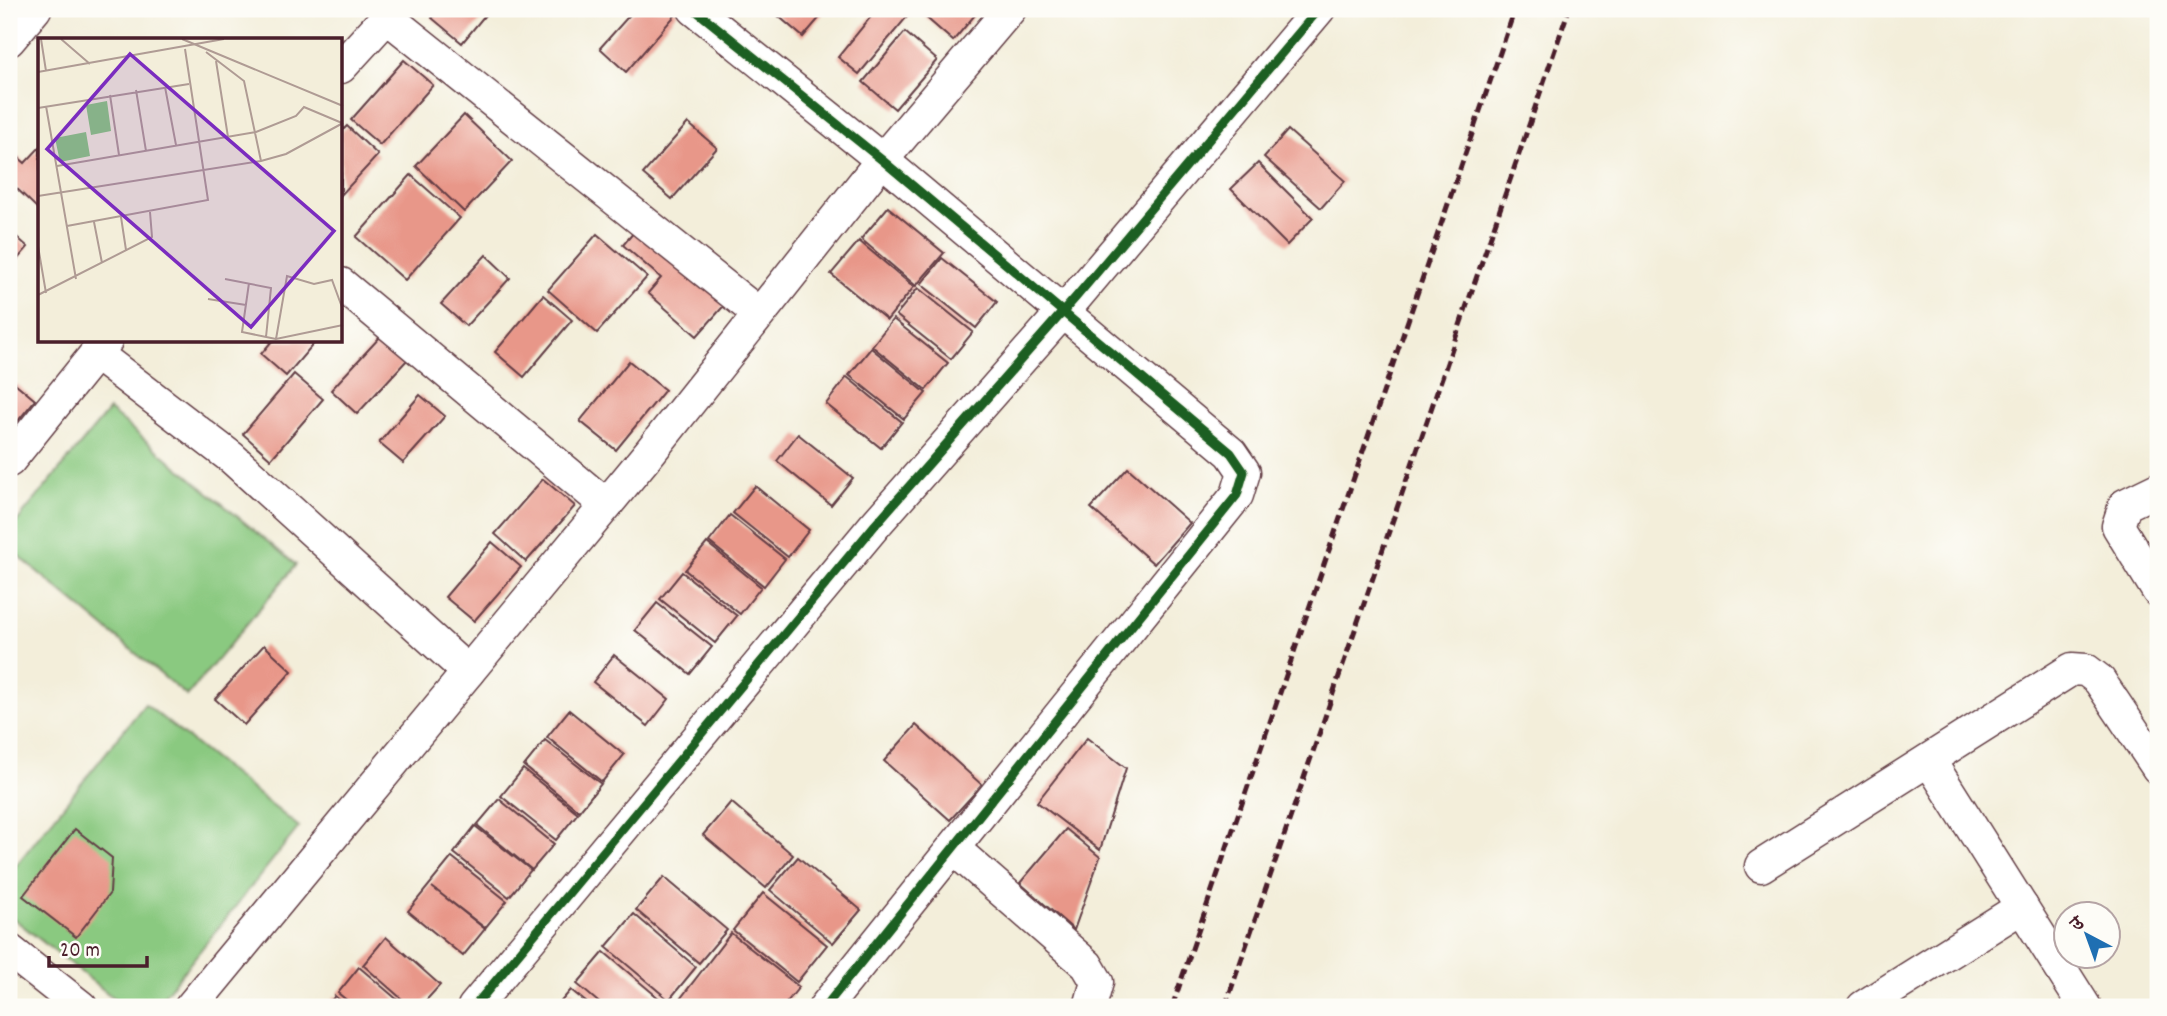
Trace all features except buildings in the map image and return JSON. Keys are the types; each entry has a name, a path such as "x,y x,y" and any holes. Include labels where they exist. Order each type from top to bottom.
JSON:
{"street":[{"path":"9,40 35,9"},
{"path":"694,9 882,160 1231,453 1244,472 1237,495 825,1007"},
{"path":"191,1007 606,505 882,160 1010,9"},
{"path":"474,1007 875,524 1063,312 1320,9"},
{"path":"343,65 391,13 759,314"},
{"path":"343,286 606,505"},
{"path":"9,461 101,347 232,458 468,671"},
{"path":"2158,489 2125,505 2118,517 2118,526 2158,591"},
{"path":"1761,866 2072,669 2086,670 2099,680 2158,768"},
{"path":"1929,760 2085,1007"},
{"path":"954,849 1087,965 1097,982 1090,1007"},
{"path":"1863,1007 2022,908"},
{"path":"9,950 81,1007"}],"green space":[{"path":"109,410 296,565 187,696 9,548 9,531"},
{"path":"145,704 299,827 155,1007 125,1007 9,915 9,874"}],"railway":[{"path":"1172,1007 1515,9"},
{"path":"1225,1007 1569,9"}],"cycle path":[{"path":"694,9 882,160 1231,453 1244,472 1237,495 825,1007"},
{"path":"474,1007 875,525 1076,297 1319,9"}]}
